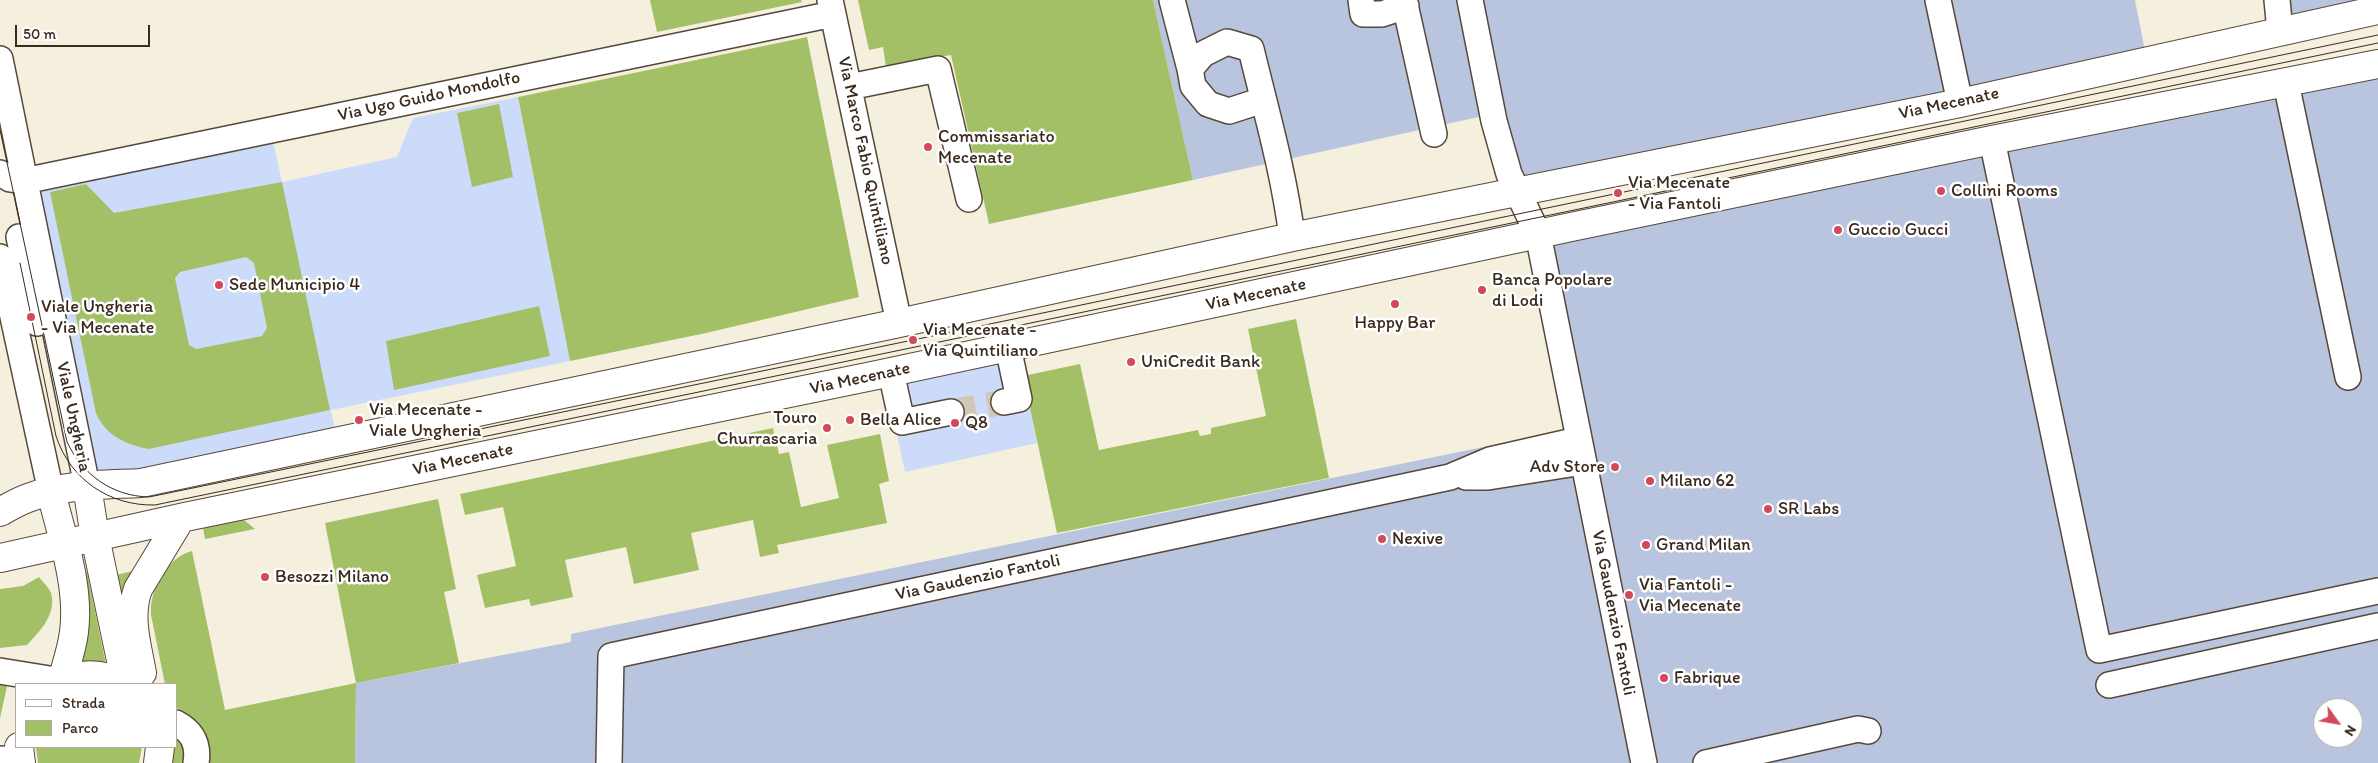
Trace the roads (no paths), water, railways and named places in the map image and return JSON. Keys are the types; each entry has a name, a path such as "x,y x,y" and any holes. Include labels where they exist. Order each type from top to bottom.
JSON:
{"main road":[{"name":"Via Mecenate","path":"0,512 29,497 51,492 87,486 141,483 899,323 1292,236 1960,102 2378,10"},
{"name":"Via Mecenate","path":"0,558 181,518 891,372 1538,234 1992,140 2378,64"},
{"path":"87,486 125,683"},
{"path":"51,492 71,577 74,610 74,631 58,683"},
{"path":"144,683 132,618 135,598 138,589 181,518"},
{"path":"58,683 79,676 96,675 122,683"},
{"path":"158,763 160,748"}],"street":[{"path":"1172,0 1193,86 1208,104 1229,111 1263,100"},
{"path":"1361,0 1364,14 1382,14 1405,3 1434,134"},
{"path":"1470,0 1494,121 1509,174 1538,234"},
{"path":"1938,0 1960,102"},
{"path":"2276,0 2280,31"},
{"name":"Via Marco Fabio Quintiliano","path":"831,7 899,323"},
{"name":"Via Ugo Guido Mondolfo","path":"10,177 831,7"},
{"path":"1190,68 1203,54 1227,42 1251,48 1292,236"},
{"name":"Viale Ungheria","path":"0,59 10,177 87,486"},
{"path":"849,87 938,69 969,199"},
{"path":"2286,83 2348,377"},
{"path":"1992,140 2099,650 2378,590"},
{"path":"0,144 10,177"},
{"name":"Via Gaudenzio Fantoli","path":"1538,234 1644,763"},
{"name":"Viale Ungheria","path":"0,256 51,492"},
{"path":"1008,347 1011,400"},
{"path":"891,372 902,422 952,412"},
{"name":"Via Gaudenzio Fantoli","path":"609,763 610,656 1450,477 1490,460 1581,451"},
{"path":"2109,685 2378,626"},
{"path":"0,671 58,683"},
{"path":"178,724 187,729 192,735 196,745 196,763"},
{"path":"1706,763 1865,728"}],"tunnel":[{"path":"951,412 1004,402"}],"tram line":[{"path":"0,130 67,442 81,464 100,482 123,493 149,497 2378,35"},
{"path":"20,263 56,436 62,451 81,477 107,495 122,501 155,505 2378,43"}],"place":[{"name":"Commissariato Mecenate","path":"928,147"},
{"name":"Collini Rooms","path":"1941,191"},
{"name":"Via Mecenate - Via Fantoli","path":"1618,193"},
{"name":"Guccio Gucci","path":"1838,230"},
{"name":"Sede Municipio 4","path":"219,285"},
{"name":"Banca Popolare di Lodi","path":"1482,290"},
{"name":"Happy Bar","path":"1395,304"},
{"name":"Viale Ungheria - Via Mecenate","path":"31,317"},
{"name":"Via Mecenate - Via Quintiliano","path":"913,340"},
{"name":"UniCredit Bank","path":"1131,362"},
{"name":"Via Mecenate - Viale Ungheria","path":"359,420"},
{"name":"Bella Alice","path":"850,420"},
{"name":"Q8","path":"955,423"},
{"name":"Touro Churrascaria","path":"827,428"},
{"name":"Adv Store","path":"1615,467"},
{"name":"Milano 62","path":"1650,481"},
{"name":"SR Labs","path":"1768,509"},
{"name":"Nexive","path":"1382,539"},
{"name":"Grand Milan","path":"1646,545"},
{"name":"Besozzi Milano","path":"265,577"},
{"name":"Via Fantoli - Via Mecenate","path":"1629,595"},
{"name":"Fabrique","path":"1664,678"}]}
